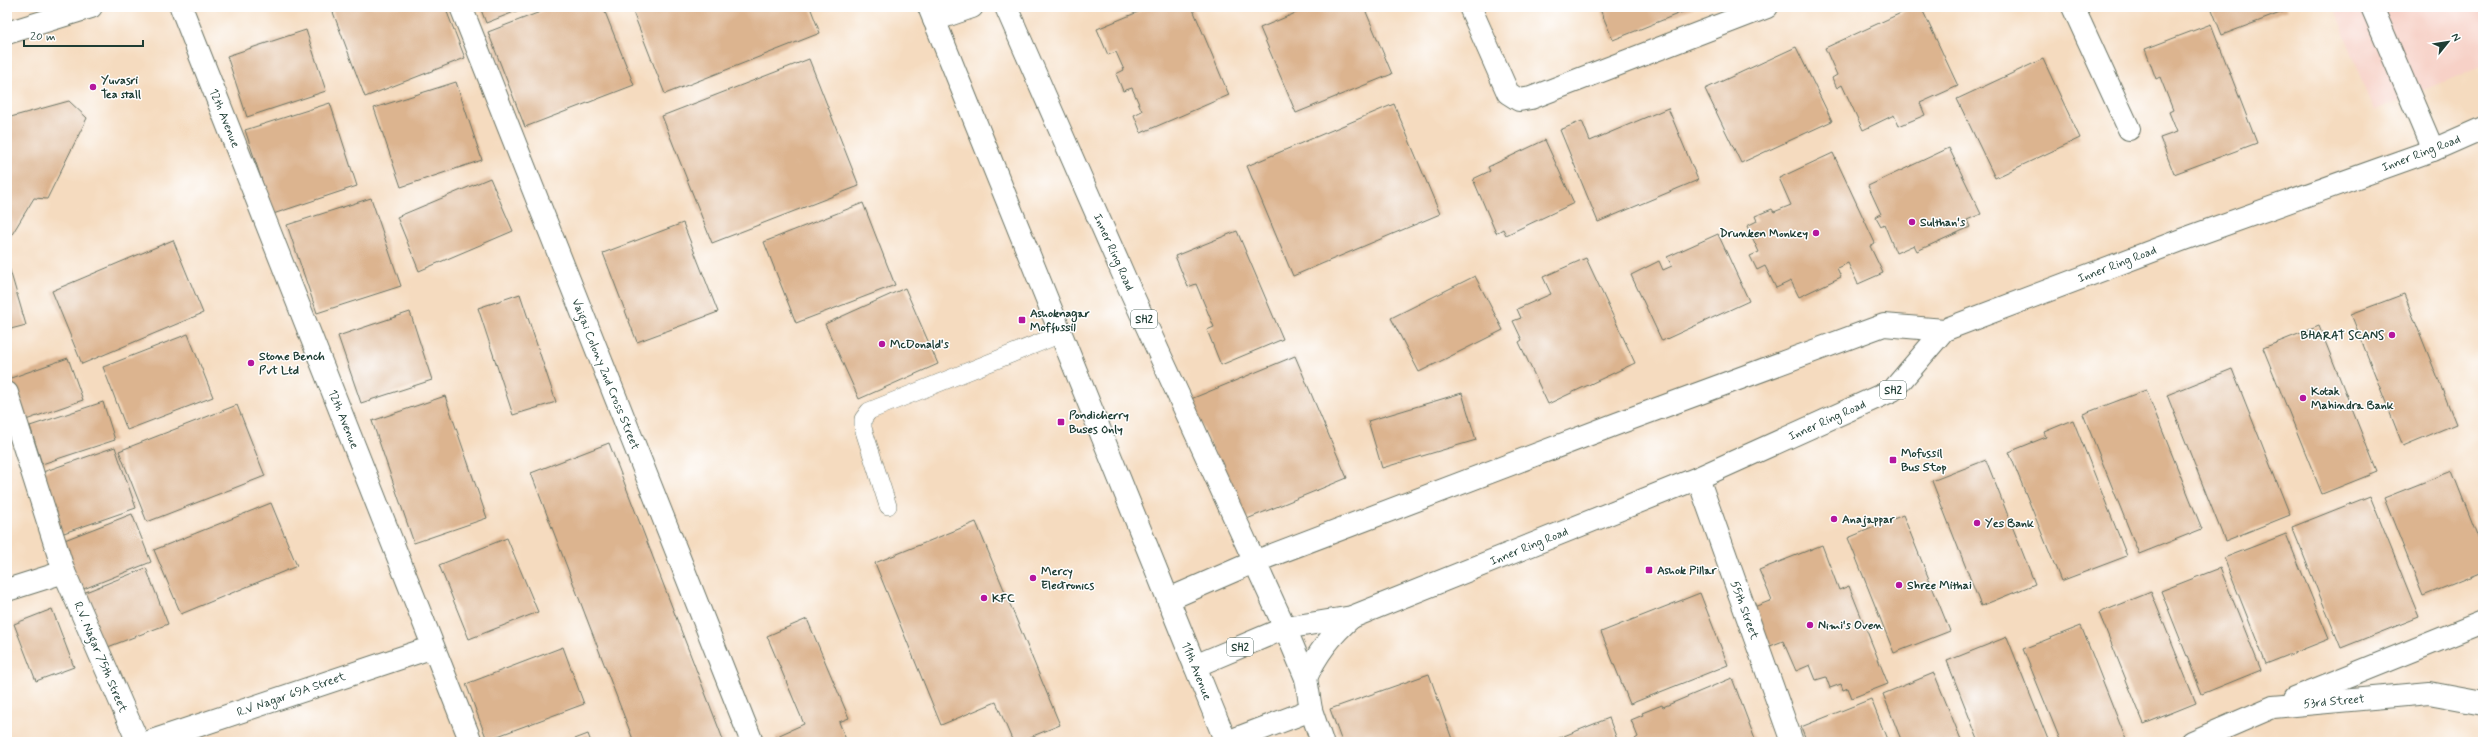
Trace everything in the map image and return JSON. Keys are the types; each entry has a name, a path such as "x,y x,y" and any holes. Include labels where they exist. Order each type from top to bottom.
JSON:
{"street":[{"path":"7,33 91,7"},
{"name":"12th Avenue","path":"181,7 471,742"},
{"name":"Vaigai Colony 2nd Cross Street","path":"461,7 752,742"},
{"path":"932,14 972,7"},
{"name":"Inner Ring Road","path":"1006,7 1127,283 1285,628"},
{"path":"1470,7 1508,93 1519,100 1531,98 1767,7"},
{"path":"2073,7 2129,129"},
{"path":"2372,7 2433,150"},
{"name":"11th Avenue","path":"932,14 1227,742"},
{"name":"Inner Ring Road","path":"1195,666 1285,628 1352,617 1698,478 1893,390 1944,330 2184,239 2433,150 2483,128"},
{"path":"1169,599 1254,562 1626,420 1884,325 1944,330"},
{"name":"R.V. Nagar 75th Street","path":"7,393 64,572 138,742"},
{"name":"55th Street","path":"1698,478 1792,742"},
{"path":"7,590 64,572"},
{"path":"1306,678 1314,662 1331,636 1352,617"},
{"path":"2273,706 2483,622"},
{"path":"1285,628 1306,678 1311,710 1322,742"},
{"name":"R.V Nagar 69A Street","path":"149,742 433,647"},
{"name":"53rd Street","path":"2192,742 2273,706 2429,693 2483,703"},
{"path":"1227,742 1311,710"}],"lane":[{"path":"888,506 863,428 863,419 869,411 1061,334"}],"shaded area":[{"path":"2334,7 2483,7 2483,66 2374,110"}],"building":[{"path":"331,7 445,7 465,58 365,97"},
{"path":"480,7 527,7 486,23"},
{"path":"553,7 603,7 634,85 525,127 488,32"},
{"path":"631,7 810,7 820,33 665,94"},
{"path":"1150,7 1192,7 1229,95 1141,133 1134,115 1142,111 1132,88 1123,91 1116,74 1124,70 1116,52 1108,55 1097,29"},
{"path":"1310,7 1364,7 1392,74 1296,113 1260,28"},
{"path":"1599,7 1695,7 1613,40"},
{"path":"1914,7 1921,7 1958,86 1920,103 1925,115 1899,126 1894,115 1863,130 1842,85 1837,88 1832,78 1837,75 1825,48"},
{"path":"2211,7 2287,7 2288,10 2222,35"},
{"path":"2211,24 2257,143 2174,174 2160,138 2177,132 2169,112 2173,110 2160,77 2156,79 2145,49"},
{"path":"306,30 326,91 247,117 227,56"},
{"path":"1796,47 1832,121 1741,163 1705,89"},
{"path":"809,59 859,186 712,243 662,116"},
{"path":"2043,59 2080,138 1995,178 1957,99"},
{"path":"456,82 482,160 401,187 374,108"},
{"path":"69,101 87,118 47,199 34,198 8,241 7,118"},
{"path":"330,103 357,186 273,214 245,130"},
{"path":"1394,104 1440,214 1293,276 1247,166"},
{"path":"1668,108 1698,180 1598,222 1560,130 1582,121 1590,141"},
{"path":"1545,140 1574,203 1506,235 1503,229 1496,233 1473,179 1490,171 1488,167"},
{"path":"1949,148 1981,214 1967,220 1970,227 1917,251 1914,245 1896,253 1884,224 1881,226 1876,217 1881,214 1868,186"},
{"path":"1833,153 1875,243 1870,246 1883,273 1858,284 1848,263 1837,268 1841,277 1799,297 1791,281 1776,288 1765,266 1757,270 1750,256 1759,252 1747,226 1757,221 1755,216 1772,209 1774,212 1791,205 1779,178"},
{"path":"490,178 513,231 419,271 397,217"},
{"path":"371,198 401,286 317,313 287,225"},
{"path":"863,203 895,285 796,323 764,242"},
{"path":"683,223 718,312 637,342 603,253"},
{"path":"1237,231 1283,339 1221,365 1207,330 1214,327 1196,284 1188,287 1175,256"},
{"path":"1718,234 1749,301 1662,341 1631,275 1659,261 1663,270 1672,266 1667,257"},
{"path":"173,240 203,313 82,364 52,291"},
{"path":"1586,258 1635,363 1548,404 1519,342 1522,340 1513,321 1521,318 1517,309 1551,294 1543,277"},
{"path":"7,260 26,325 7,330"},
{"path":"1475,276 1503,330 1419,372 1391,318"},
{"name":"McDonald's","path":"905,288 938,364 859,399 825,324"},
{"path":"520,294 556,402 513,415 478,308"},
{"path":"2404,294 2456,424 2403,446 2351,314"},
{"path":"410,312 432,380 361,403 338,336"},
{"path":"2319,326 2377,472 2322,494 2263,348"},
{"path":"188,334 213,397 127,430 103,367"},
{"path":"1295,356 1347,478 1242,521 1191,399"},
{"path":"68,358 83,400 23,421 8,379"},
{"path":"2232,369 2290,515 2225,541 2167,395"},
{"path":"2146,390 2202,529 2139,554 2083,414"},
{"path":"1462,393 1476,440 1382,468 1368,421"},
{"path":"445,396 487,518 414,543 372,421"},
{"path":"103,402 115,440 42,464 30,426"},
{"path":"237,405 265,476 147,522 119,451"},
{"path":"2073,420 2127,556 2061,581 2009,452 2046,437 2044,432"},
{"path":"609,443 724,742 634,742 531,473"},
{"path":"115,447 136,508 58,535 37,474"},
{"path":"1986,460 2035,584 1981,606 1932,481"},
{"path":"2452,471 2483,550 2483,572 2423,596 2384,498"},
{"path":"2370,496 2419,617 2341,648 2292,527"},
{"path":"271,503 297,566 181,614 154,550"},
{"path":"132,514 151,562 81,590 62,541"},
{"name":"Shree Mithai","path":"1903,515 1950,631 1894,653 1848,538"},
{"path":"976,522 1060,725 1018,742 1013,742 996,702 941,725 875,563"},
{"path":"2286,534 2329,639 2266,664 2224,558"},
{"path":"507,538 538,612 469,639 439,565"},
{"name":"Nimi's Oven","path":"1822,545 1839,590 1849,586 1888,684 1852,698 1848,688 1843,690 1841,684 1830,688 1826,677 1816,680 1810,665 1796,671 1783,641 1765,648 1749,609 1772,600 1759,570"},
{"path":"146,568 168,624 100,650 78,595"},
{"path":"2220,568 2261,670 2202,694 2161,591"},
{"path":"2151,592 2196,703 2144,724 2099,613"},
{"path":"1700,593 1728,665 1630,704 1601,632"},
{"path":"52,609 74,667 36,681 14,624"},
{"path":"807,619 849,718 839,722 847,742 777,742 775,737 804,724 767,636"},
{"path":"2081,626 2127,742 2061,742 2023,649"},
{"path":"2007,637 2049,742 1979,742 1947,661"},
{"path":"563,647 584,704 487,740 466,684"},
{"path":"1934,673 1962,742 1902,742 1883,694"},
{"path":"1429,674 1453,742 1342,742 1330,709"},
{"path":"1732,678 1756,742 1636,742 1635,739 1638,737 1631,720 1643,715 1642,713 1662,705 1663,707"},
{"path":"1871,699 1888,742 1807,742 1801,727"},
{"path":"1609,718 1618,742 1549,742"},
{"path":"588,734 591,742 567,742"}],"place":[{"name":"Yuvasri Tea stall","path":"93,87"},
{"name":"Sulthan's","path":"1912,222"},
{"name":"Drunken Monkey","path":"1816,233"},
{"name":"Ashoknagar Moffussil","path":"1022,320"},
{"name":"BHARAT SCANS","path":"2392,335"},
{"name":"McDonald's","path":"882,344"},
{"name":"Stone Bench Pvt Ltd","path":"251,363"},
{"name":"Kotak Mahindra Bank","path":"2303,398"},
{"name":"Pondicherry Buses Only","path":"1061,422"},
{"name":"Mofussil Bus Stop","path":"1893,460"},
{"name":"Anajappar","path":"1834,519"},
{"name":"Yes Bank","path":"1977,523"},
{"name":"Ashok Pillar","path":"1649,570"},
{"name":"Mercy Electronics","path":"1033,578"},
{"name":"Shree Mithai","path":"1899,585"},
{"name":"KFC","path":"984,598"},
{"name":"Nimi's Oven","path":"1810,625"}]}
